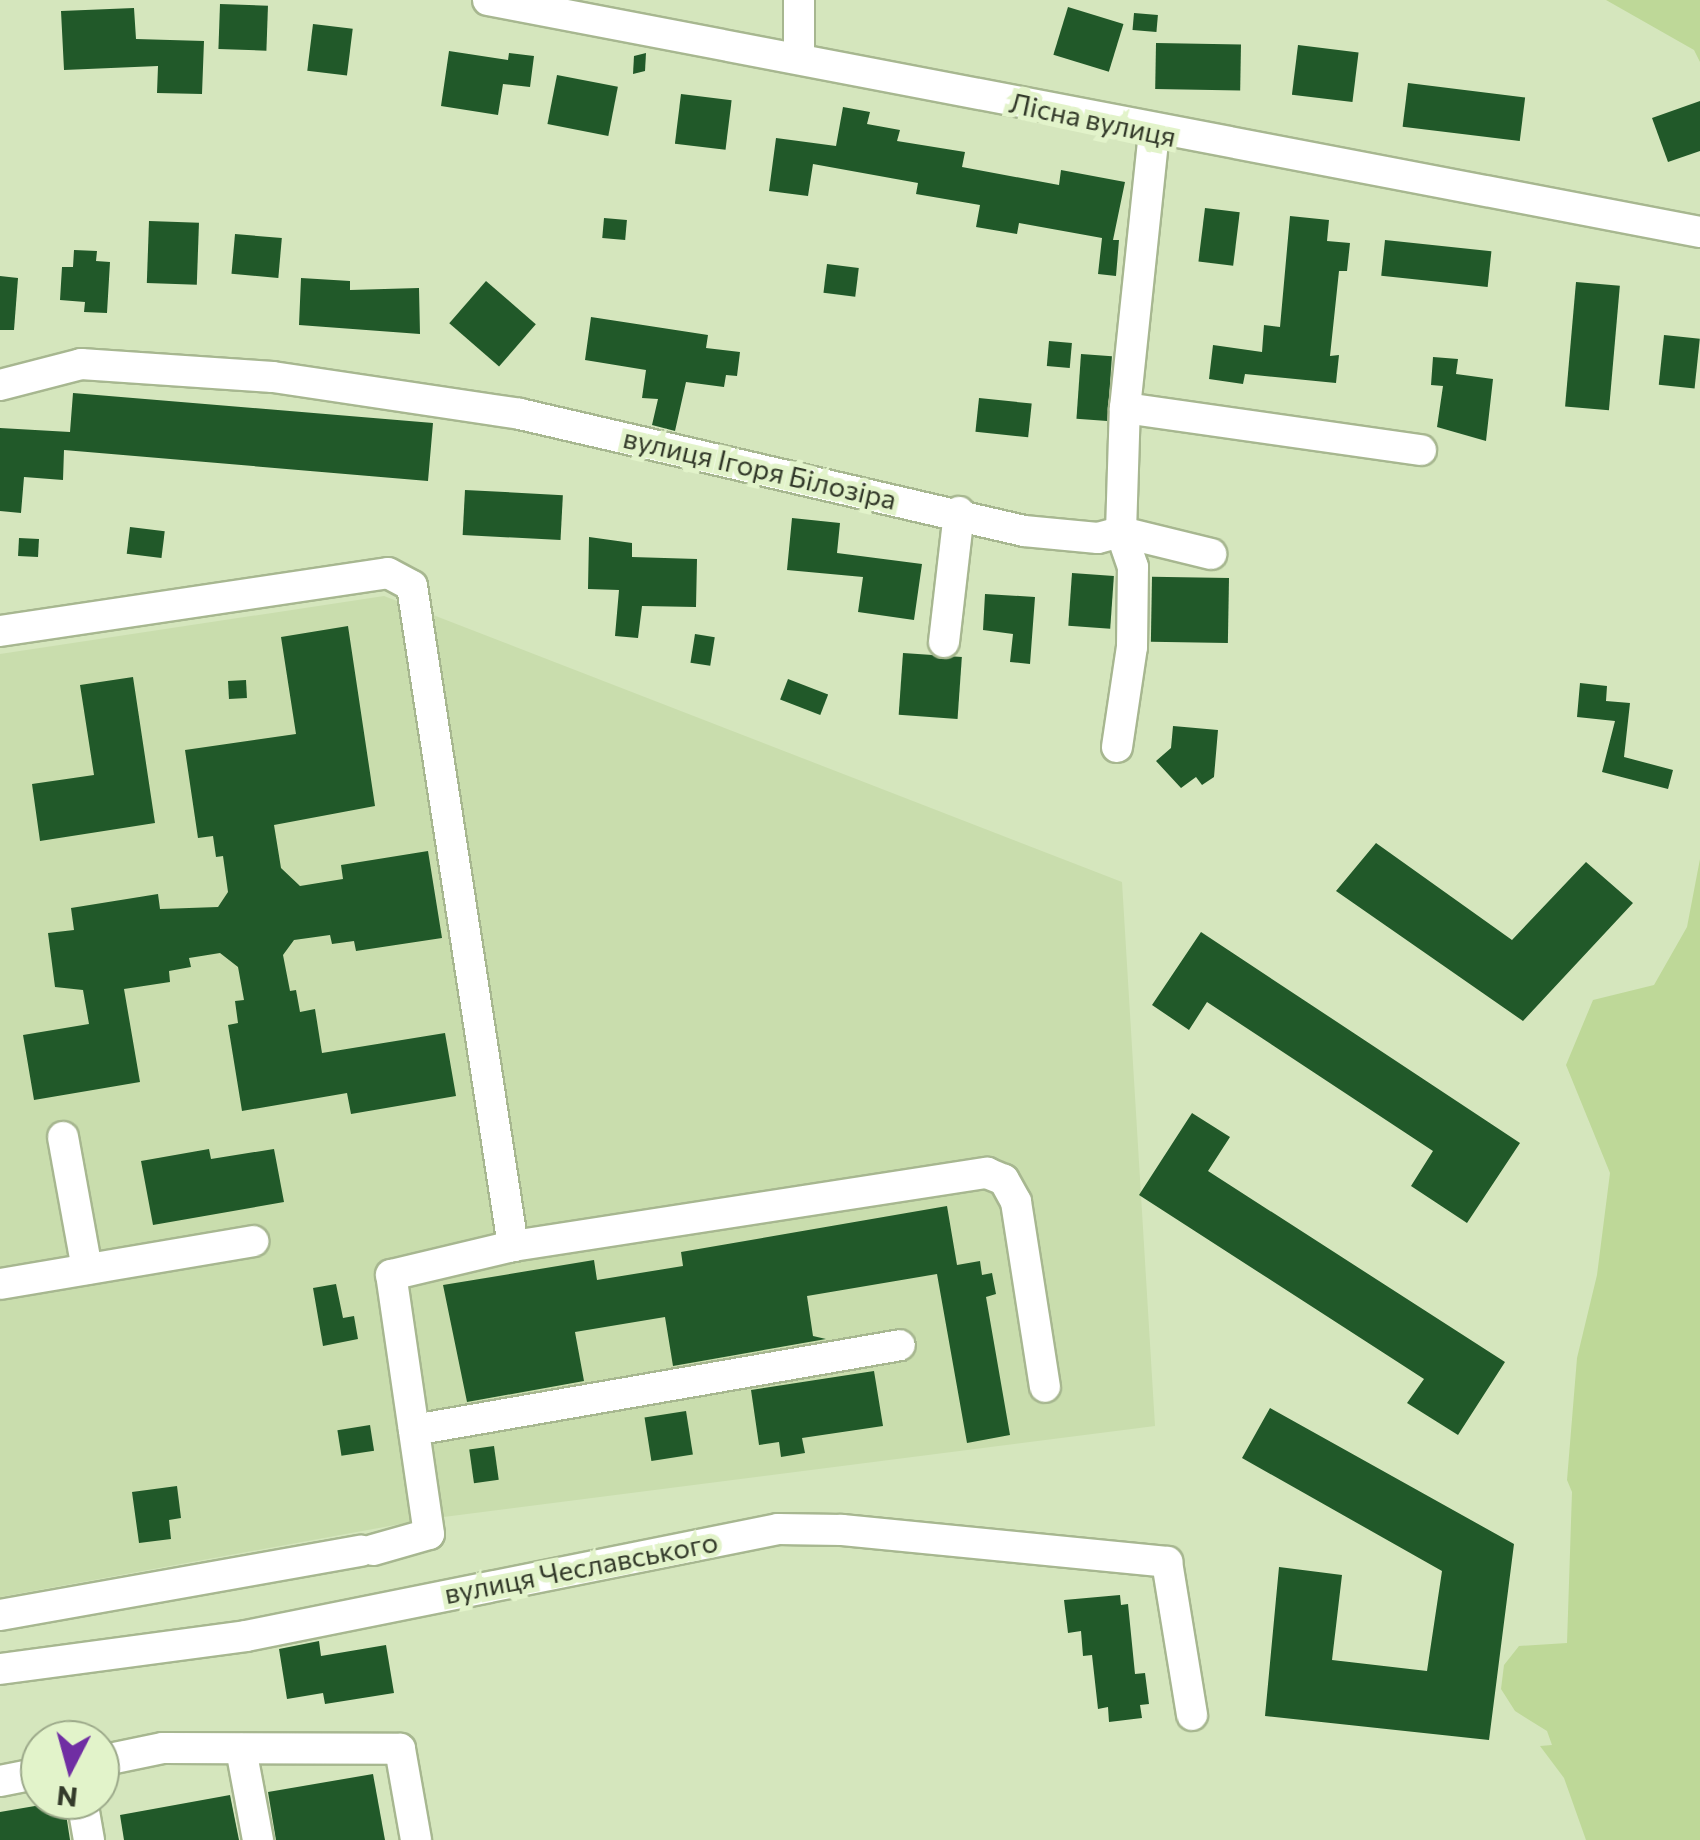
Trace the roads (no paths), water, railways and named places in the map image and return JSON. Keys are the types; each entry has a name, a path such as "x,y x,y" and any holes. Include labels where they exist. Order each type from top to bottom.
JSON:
{"street":[{"name":"Лісна вулиця","path":"488,0 541,5 1154,132 1700,232"},
{"path":"798,0 800,57"},
{"path":"1117,747 1132,647 1133,566 1120,532 1125,408 1154,132"},
{"name":"вулиця Ігоря Білозіра","path":"0,385 81,364 273,377 520,414 1076,541 1120,532"},
{"path":"1125,408 1422,450"},
{"path":"944,642 958,512"},
{"path":"1120,532 1210,554"},
{"path":"0,631 388,572 412,586 513,1246"},
{"path":"63,1137 86,1269"},
{"path":"0,1615 367,1550 430,1534 391,1275 513,1246 987,1173 1004,1180 1016,1202 1045,1387"},
{"path":"0,1284 254,1240"},
{"path":"414,1430 900,1345"},
{"name":"вулиця Чеславського","path":"0,1669 246,1636 778,1529 1167,1562 1192,1715"},
{"path":"120,1756 162,1748 400,1748 416,1840"},
{"path":"241,1749 258,1840"}]}
